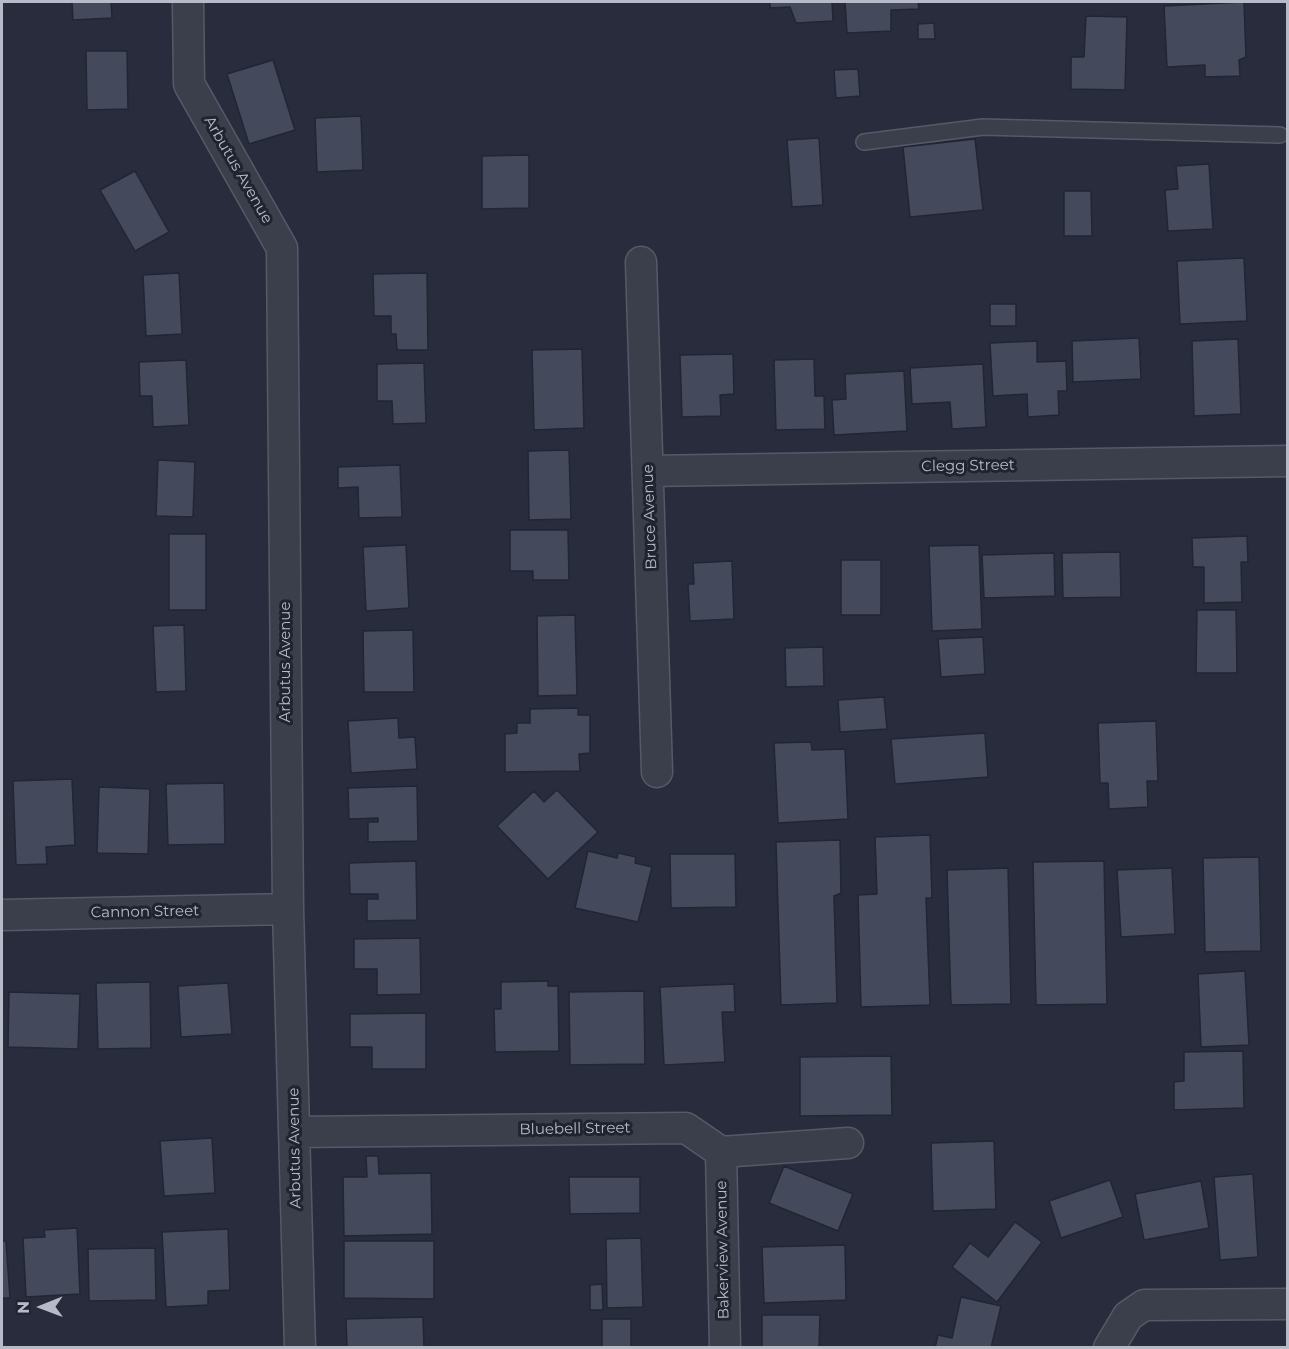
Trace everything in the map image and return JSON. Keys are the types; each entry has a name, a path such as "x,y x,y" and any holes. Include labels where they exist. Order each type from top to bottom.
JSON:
{"street":[{"name":"Arbutus Avenue","path":"188,2 189,84 282,248 288,909 300,1347"},
{"name":"Bruce Avenue","path":"641,262 657,772"},
{"name":"Clegg Street","path":"648,471 1287,461"},
{"name":"Cannon Street","path":"2,915 288,909"},
{"name":"Bluebell Street","path":"294,1132 686,1128 721,1152"},
{"path":"721,1152 848,1143"},
{"name":"Bakerview Avenue","path":"721,1152 725,1347"},
{"path":"1109,1347 1128,1316 1144,1305 1287,1304"}],"lane":[{"path":"864,142 982,127 1280,135"}],"building":[{"path":"72,2 111,2 112,18 73,20"},
{"path":"770,2 832,2 833,21 796,23 790,7 770,8"},
{"path":"845,2 918,2 919,9 891,10 891,31 847,33"},
{"path":"1244,2 1246,57 1239,60 1240,76 1205,77 1205,65 1167,67 1164,6"},
{"path":"1086,16 1127,17 1125,90 1071,89 1071,57 1084,57"},
{"path":"934,23 935,39 918,39 918,24"},
{"path":"86,51 127,51 128,109 87,110"},
{"path":"273,60 295,130 249,144 227,74"},
{"path":"858,69 860,96 836,98 834,70"},
{"path":"361,116 363,170 317,172 315,118"},
{"path":"819,138 823,205 792,207 787,140"},
{"path":"975,139 983,210 910,217 903,147"},
{"path":"529,155 529,208 482,209 482,156"},
{"path":"1209,164 1213,229 1168,231 1165,190 1178,189 1176,166"},
{"path":"135,171 169,232 135,251 100,190"},
{"path":"1064,191 1091,191 1092,236 1064,236"},
{"path":"1244,258 1247,321 1180,324 1177,261"},
{"path":"179,273 182,334 146,336 143,275"},
{"path":"427,273 428,350 397,350 396,334 391,334 391,316 374,316 373,274"},
{"path":"990,304 1016,304 1016,326 990,326"},
{"path":"1139,338 1141,379 1073,382 1072,341"},
{"path":"1238,339 1241,414 1194,416 1192,341"},
{"path":"1037,341 1037,362 1066,361 1067,391 1058,391 1059,415 1028,417 1027,394 993,396 990,343"},
{"path":"582,349 584,428 534,430 532,350"},
{"path":"733,354 734,394 720,395 721,416 682,417 680,355"},
{"path":"814,359 815,396 824,396 825,429 776,430 774,360"},
{"path":"186,360 189,425 153,427 152,396 140,396 139,362"},
{"path":"424,363 426,423 393,424 392,401 377,401 377,364"},
{"path":"983,364 986,427 952,429 950,402 912,404 910,368"},
{"path":"904,371 907,431 834,435 832,400 846,399 845,374"},
{"path":"569,450 571,519 529,520 528,451"},
{"path":"158,460 195,462 193,517 156,516"},
{"path":"400,465 402,517 359,518 358,487 338,488 338,467"},
{"path":"510,530 568,530 569,580 533,580 533,571 510,571"},
{"path":"169,534 206,534 206,610 169,610"},
{"path":"1247,536 1248,562 1241,562 1242,602 1204,603 1204,567 1193,567 1192,538"},
{"path":"406,545 409,608 366,611 363,547"},
{"path":"979,545 982,629 932,631 929,546"},
{"path":"1120,552 1121,597 1063,598 1062,553"},
{"path":"1054,553 1055,596 984,598 982,555"},
{"path":"841,560 881,560 881,615 841,615"},
{"path":"732,561 734,619 690,621 688,584 694,584 693,563"},
{"path":"1197,610 1236,610 1237,673 1196,673"},
{"path":"575,615 577,695 538,696 537,616"},
{"path":"184,625 186,691 156,692 153,626"},
{"path":"413,630 414,692 364,692 363,631"},
{"path":"983,637 985,674 941,677 938,639"},
{"path":"823,647 824,686 786,687 785,648"},
{"path":"884,697 887,729 840,732 838,700"},
{"path":"578,708 578,715 590,715 590,753 579,754 580,771 505,772 505,734 517,733 517,723 530,723 530,709"},
{"path":"398,718 399,738 415,737 417,769 351,773 348,721"},
{"path":"1156,721 1158,781 1147,781 1148,807 1109,809 1108,783 1100,783 1098,723"},
{"path":"985,733 988,777 895,784 891,739"},
{"path":"811,742 812,750 845,749 848,819 778,823 774,743"},
{"path":"72,779 75,845 46,847 47,864 16,865 13,781"},
{"path":"224,783 225,844 168,845 166,784"},
{"path":"417,786 418,841 368,842 368,822 378,822 378,818 349,819 348,788"},
{"path":"99,787 150,789 148,854 97,853"},
{"path":"557,790 598,832 548,879 497,826 534,791 544,802"},
{"path":"930,835 932,898 926,898 930,1005 861,1007 858,895 877,894 875,837"},
{"path":"840,840 841,893 834,896 837,1003 781,1005 776,842"},
{"path":"588,851 617,858 618,853 636,857 635,863 652,867 638,922 575,908"},
{"path":"670,854 735,854 736,907 671,908"},
{"path":"1259,857 1261,951 1205,952 1203,858"},
{"path":"416,861 417,920 367,921 367,899 378,899 378,894 350,894 349,863"},
{"path":"1104,861 1107,1004 1036,1005 1033,862"},
{"path":"1008,868 1011,1004 951,1005 947,870"},
{"path":"1172,868 1175,934 1121,937 1117,870"},
{"path":"420,938 421,994 377,995 377,969 354,969 354,939"},
{"path":"1245,971 1249,1045 1201,1047 1198,974"},
{"path":"548,981 548,986 558,986 559,1051 495,1052 494,1009 501,1009 501,982"},
{"path":"150,982 151,1048 98,1049 96,983"},
{"path":"228,983 232,1034 181,1037 178,986"},
{"path":"734,984 735,1012 722,1012 725,1062 664,1065 660,987"},
{"path":"644,991 645,1064 570,1065 569,992"},
{"path":"9,992 80,994 78,1049 8,1047"},
{"path":"426,1013 426,1069 372,1069 372,1047 350,1047 350,1014"},
{"path":"1243,1051 1244,1108 1174,1110 1174,1082 1184,1081 1184,1052"},
{"path":"891,1056 892,1115 800,1116 800,1057"},
{"path":"212,1138 215,1193 164,1196 160,1141"},
{"path":"994,1141 996,1209 933,1211 931,1143"},
{"path":"366,1156 378,1156 379,1174 431,1173 432,1234 344,1236 343,1177 367,1177"},
{"path":"784,1166 853,1194 838,1231 769,1203"},
{"path":"1253,1174 1258,1257 1220,1260 1214,1177"},
{"path":"569,1177 640,1177 640,1213 570,1214"},
{"path":"1110,1180 1123,1217 1061,1238 1049,1201"},
{"path":"1201,1181 1209,1228 1144,1240 1135,1194"},
{"path":"1015,1222 1042,1242 997,1302 952,1267 970,1243 988,1257"},
{"path":"77,1228 80,1294 26,1297 23,1238 45,1237 44,1230"},
{"path":"228,1229 230,1290 208,1291 208,1305 166,1307 162,1232"},
{"path":"641,1238 643,1307 607,1308 606,1239"},
{"path":"2,1241 6,1241 10,1298 2,1298"},
{"path":"344,1241 434,1241 434,1299 344,1298"},
{"path":"845,1245 846,1300 764,1303 762,1247"},
{"path":"155,1248 156,1300 89,1301 88,1249"},
{"path":"602,1284 603,1310 590,1310 590,1285"},
{"path":"961,1297 1001,1306 991,1348 935,1348 938,1335 952,1338"},
{"path":"762,1315 820,1315 819,1348 762,1348"},
{"path":"423,1317 424,1348 347,1348 346,1319"},
{"path":"602,1319 631,1319 631,1348 602,1348"}]}
